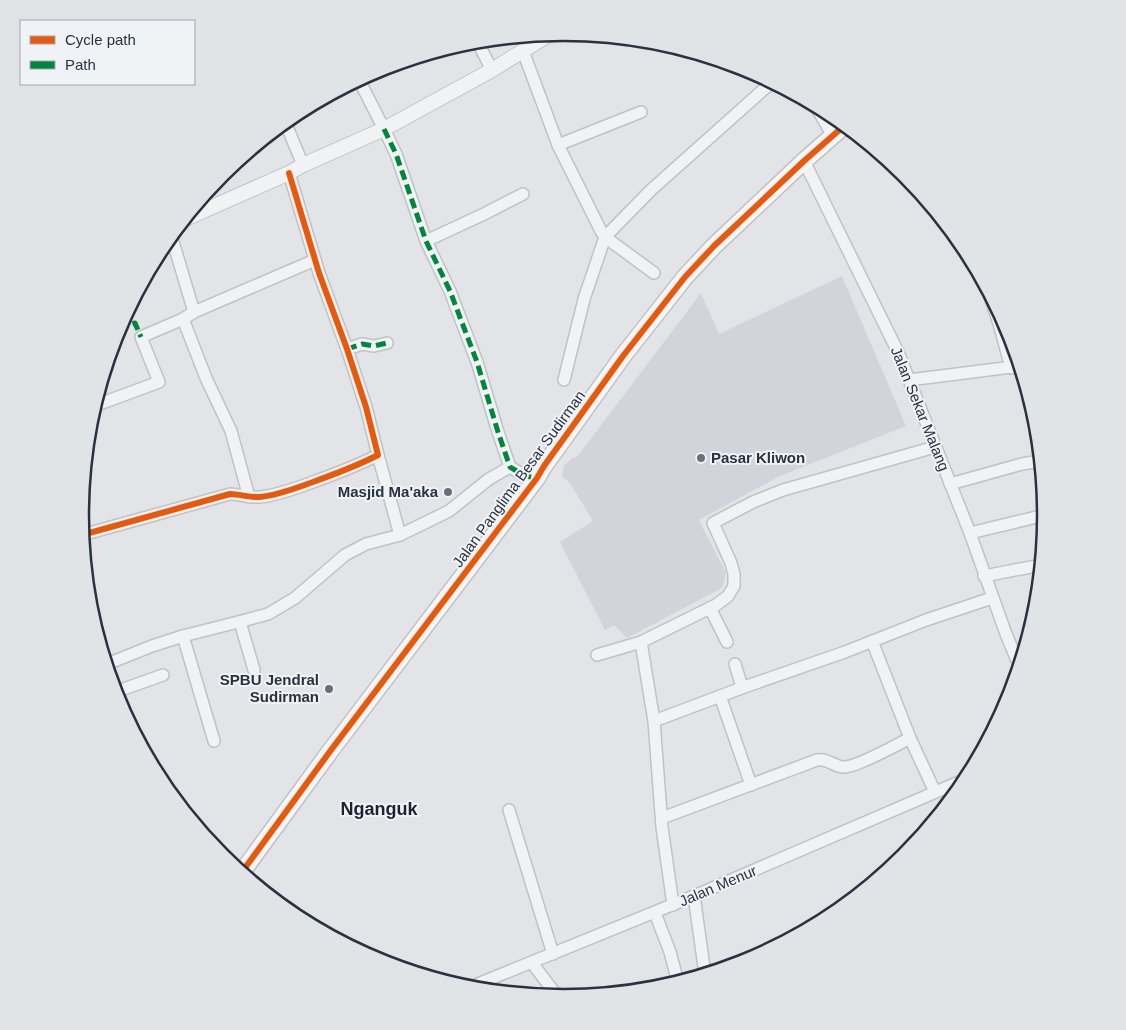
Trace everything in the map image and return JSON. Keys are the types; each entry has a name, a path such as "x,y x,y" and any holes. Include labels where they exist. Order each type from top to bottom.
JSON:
{"main road":[{"name":"Jalan Panglima Besar Sudirman","path":"246,866 337,742 538,478 544,466 623,356 685,278 714,246 839,130"}],"street":[{"path":"199,213 384,129 492,70 538,42"},
{"path":"481,48 492,70"},
{"path":"523,51 558,145 601,231 605,237 654,273"},
{"path":"362,86 396,154 426,241 450,291 477,362 510,467 525,476 538,478"},
{"path":"564,380 584,300 605,237 651,190 766,87"},
{"path":"558,145 641,112"},
{"path":"822,118 832,136"},
{"path":"288,129 304,165"},
{"name":"Jalan Sekar Malang","path":"804,161 898,352 970,533 992,598 1015,656"},
{"path":"289,173 314,260 366,406 400,535"},
{"path":"426,241 523,194"},
{"path":"174,245 194,312"},
{"path":"103,403 159,382 141,337 183,320 194,312 314,260"},
{"path":"183,320 206,378 231,431 249,497"},
{"path":"347,349 362,344 370,346 387,343"},
{"path":"909,380 1013,367"},
{"path":"597,655 641,642 716,605 728,596 734,586 734,574 713,522 752,502 783,490 935,447"},
{"path":"90,533 230,494 259,497 285,492 326,478 378,455"},
{"path":"950,484 1034,462"},
{"path":"112,662 184,636 268,614 295,598 344,555 366,544 400,535 449,511 489,479 510,467"},
{"path":"970,533 1037,517"},
{"path":"984,576 1034,566"},
{"path":"654,721 845,652 926,620 992,598"},
{"path":"710,608 727,642"},
{"path":"240,622 254,670"},
{"path":"184,636 214,741"},
{"path":"872,641 910,738 935,792"},
{"path":"641,642 654,721 662,818 673,905"},
{"path":"735,664 742,688"},
{"path":"122,689 162,675"},
{"path":"720,696 751,785"},
{"path":"662,818 820,759 846,767 910,738"},
{"name":"Jalan Menur","path":"483,982 673,905 952,785"},
{"path":"509,810 553,954"},
{"path":"694,896 704,967"},
{"path":"655,912 670,952 676,975"},
{"path":"532,963 552,989"}],"shaded area":[{"name":"Pasar Kliwon","path":"842,276 906,426 778,477 699,520 726,573 722,588 627,638 614,625 605,630 560,542 593,521 570,483 562,476 564,466 572,458 577,457 701,293 719,334"}],"marked path":[{"path":"384,129 396,154 426,241 450,291 477,362 510,467 525,476 537,478"},
{"path":"129,325 135,323 141,337"},
{"path":"347,349 362,344 374,346 387,343"}],"cycle path":[{"path":"246,866 331,750 537,478 623,356 685,277 714,246 839,130"},
{"path":"90,533 230,494 256,497 281,493 338,473 378,455 366,407 319,273 289,173"}],"place":[{"name":"Pasar Kliwon","path":"701,458"},
{"name":"Masjid Ma'aka","path":"448,492"},
{"name":"SPBU Jendral Sudirman","path":"329,689"}],"district":[{"name":"Nganguk","path":"379,809"}]}
